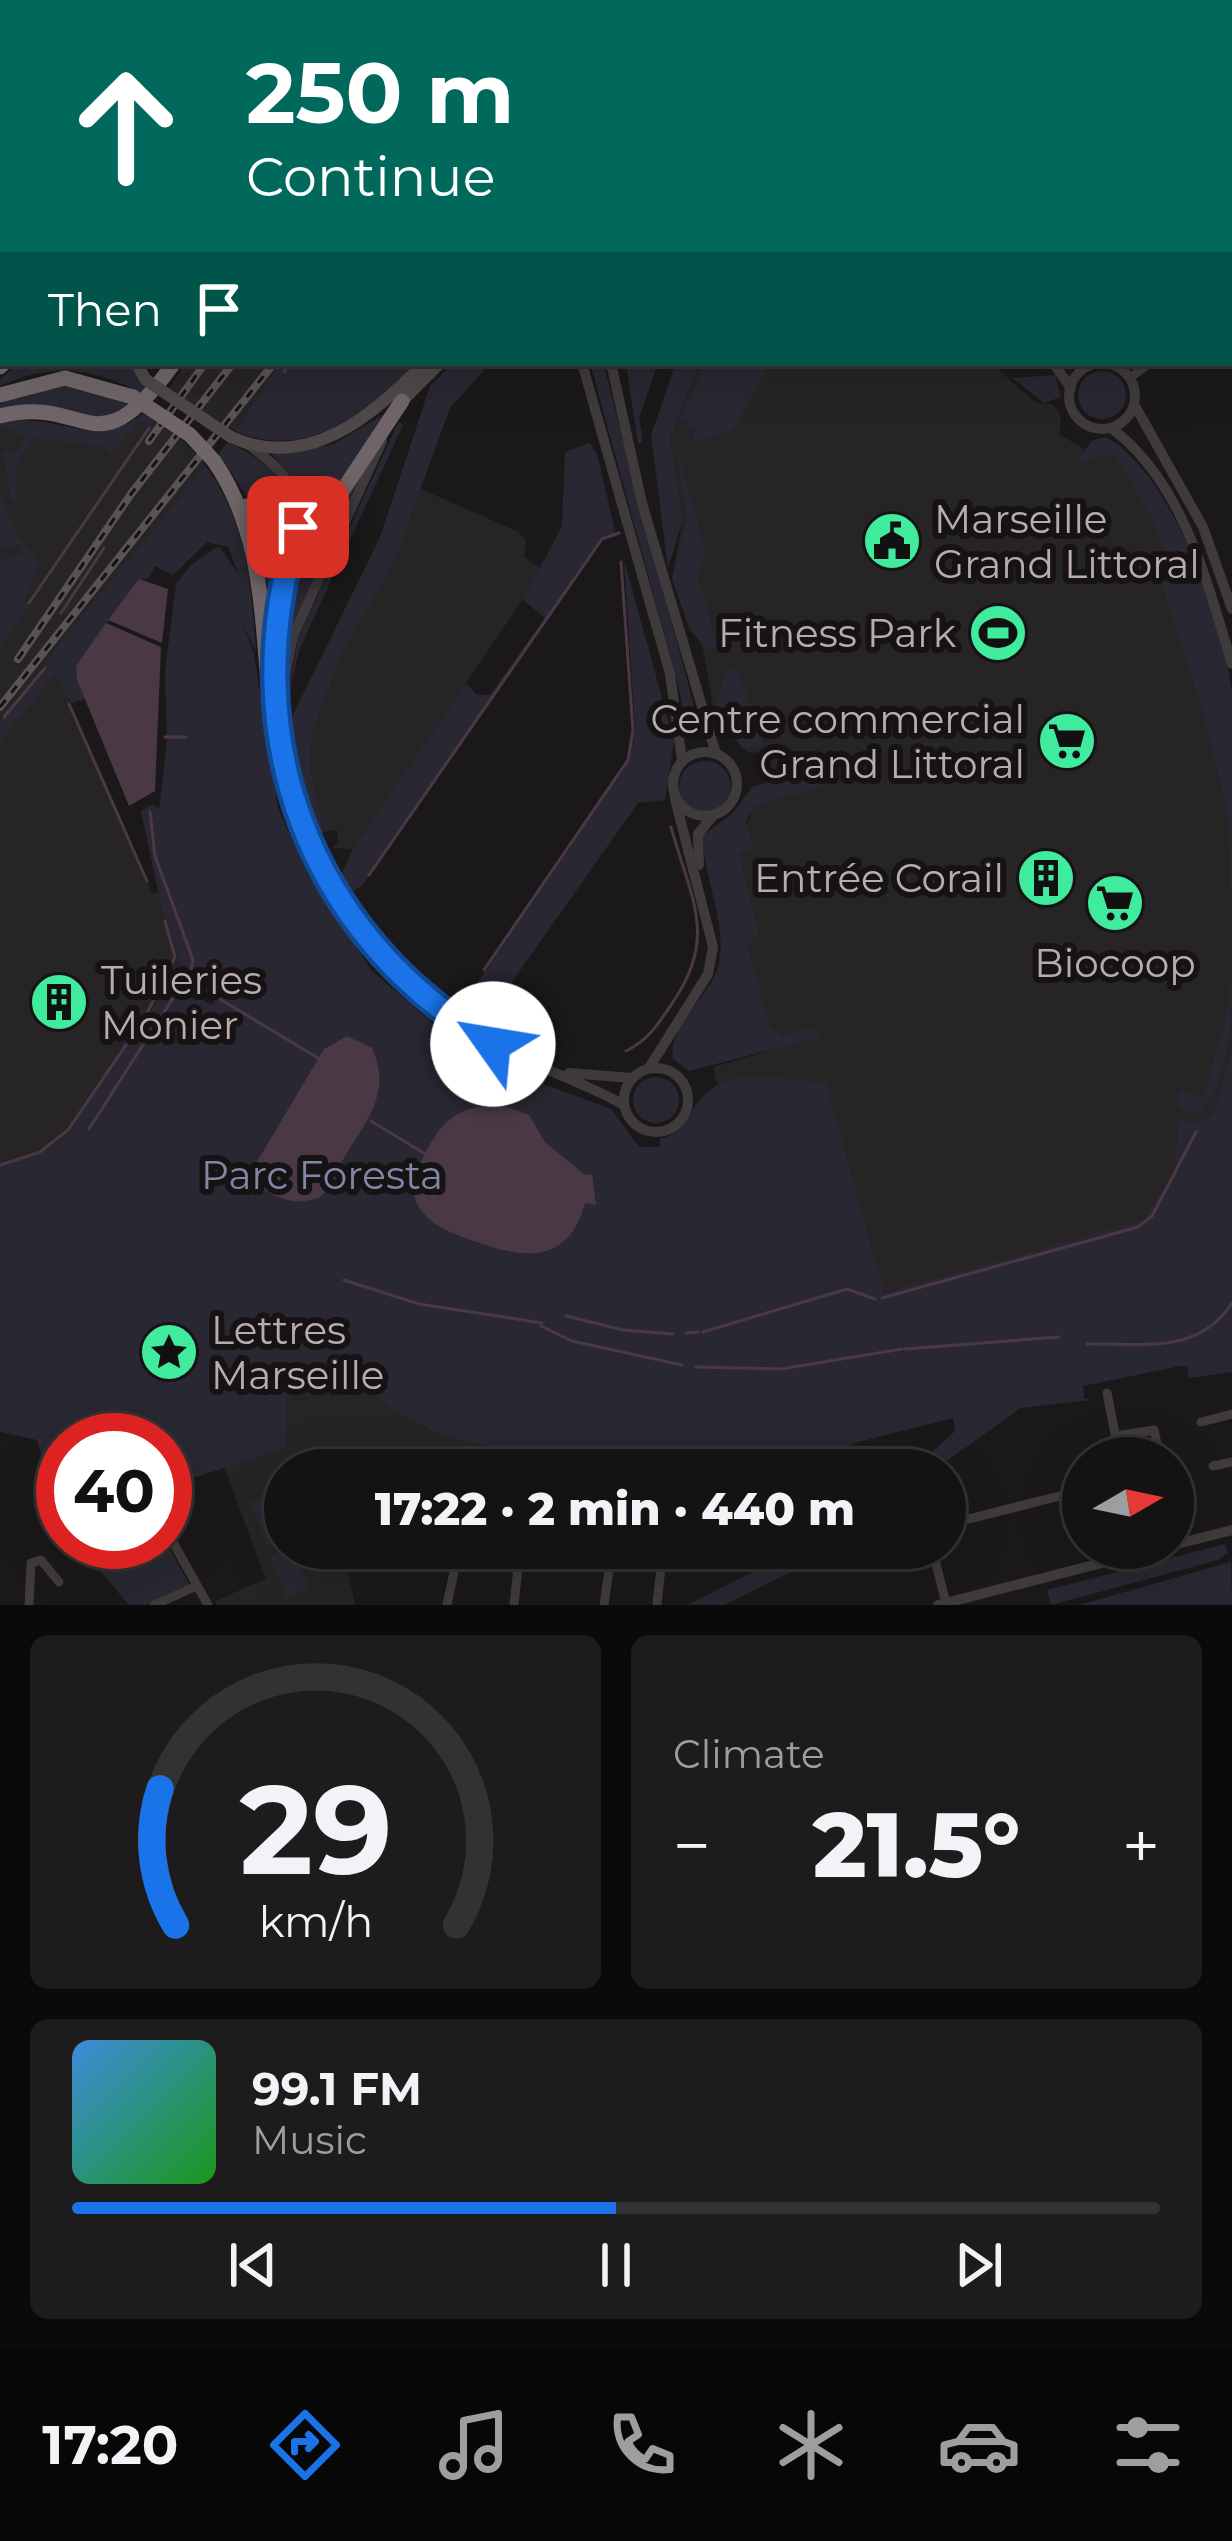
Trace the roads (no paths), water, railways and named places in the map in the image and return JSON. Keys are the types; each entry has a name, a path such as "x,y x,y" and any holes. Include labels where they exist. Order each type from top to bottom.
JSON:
{"highway":[{"path":"0,416 32,412 77,423 113,422 134,412 172,366"},
{"path":"0,394 65,378 133,397 190,435 237,494 277,533 307,533 331,512 402,400"},
{"path":"237,494 260,587 271,742 303,832"}],"main road":[{"path":"138,366 146,380 231,437 247,444 290,446 335,435 365,419 421,366"},
{"path":"402,400 437,366"}],"street":[{"path":"548,1069 632,1078 650,1068 712,961 713,937 675,799 672,778 682,760 670,674 584,366"},
{"path":"612,366 643,503 716,754 734,770 737,785 730,805 713,816 697,844 702,892"},
{"path":"1055,366 1071,388 1071,405 1080,420 1111,428 1135,448 1188,532 1232,664"},
{"path":"1071,388 1088,366"},
{"path":"1122,366 1130,378 1134,404 1203,527 1232,609"},
{"path":"1130,378 1145,366"},
{"path":"290,782 282,691 292,636 402,400"},
{"path":"1111,428 1126,419 1134,404"},
{"path":"247,444 282,472 293,489 298,527 273,668 290,782 303,832 351,919 400,975 470,1031 624,1105 632,1121 648,1132 672,1128 685,1115 689,1098 686,1084 671,1071 662,1046"},
{"path":"682,760 704,752 716,754"},
{"path":"675,799 691,814 713,816"},
{"path":"650,1068 671,1071"},
{"path":"624,1105 632,1078"},
{"path":"1107,1393 1115,1436 1154,1430 1156,1437"},
{"path":"1201,1421 1232,1414"},
{"path":"1213,1466 1232,1462"},
{"path":"966,1520 1062,1495"},
{"path":"1194,1540 1232,1530"},
{"path":"28,1605 31,1563 41,1560 59,1582"},
{"path":"188,1569 208,1605"},
{"path":"447,1605 455,1569"},
{"path":"514,1605 518,1569"},
{"path":"604,1605 609,1569"},
{"path":"657,1605 661,1569"},
{"path":"936,1569 942,1604 1086,1569"},
{"path":"154,1605 197,1586"}],"waterway":[{"path":"284,372 287,366"},
{"path":"29,603 149,428"},
{"path":"369,875 602,539 619,533"},
{"path":"61,613 104,548"},
{"path":"484,970 628,760 633,730 621,562"},
{"path":"4,717 45,668"},
{"path":"69,704 147,881"},
{"path":"165,737 186,737"},
{"path":"89,1129 193,960 155,856 150,812"},
{"path":"626,1051 661,1020 694,959 696,918 671,827"},
{"path":"0,1165 40,1152 68,1130 145,1017 175,957 165,921"},
{"path":"178,974 318,1058"},
{"path":"371,1121 425,1154"},
{"path":"882,1298 1138,1227 1152,1216 1196,1132"},
{"path":"344,1280 419,1304 542,1323"},
{"path":"703,1332 847,1289 875,1299"},
{"path":"1087,1344 1186,1339 1218,1320 1232,1303"},
{"path":"566,1316 623,1330 673,1334"},
{"path":"541,1326 572,1341 682,1365"},
{"path":"686,1333 698,1332"},
{"path":"905,1349 1059,1337"},
{"path":"696,1367 781,1369 902,1349"}],"railway":[{"path":"149,441 203,366"},
{"path":"18,659 131,494 231,366"},
{"path":"0,707 272,366"}],"place":[{"name":"Marseille Grand Littoral","path":"892,541"},
{"name":"Fitness Park","path":"998,633"},
{"name":"Centre commercial Grand Littoral","path":"1067,741"},
{"name":"Entrée Corail","path":"1046,878"},
{"name":"Biocoop","path":"1115,903"},
{"name":"Tuileries Monier","path":"59,1002"},
{"name":"Lettres Marseille","path":"169,1352"}],"park label":[{"name":"Parc Foresta","path":"322,1175"}]}
